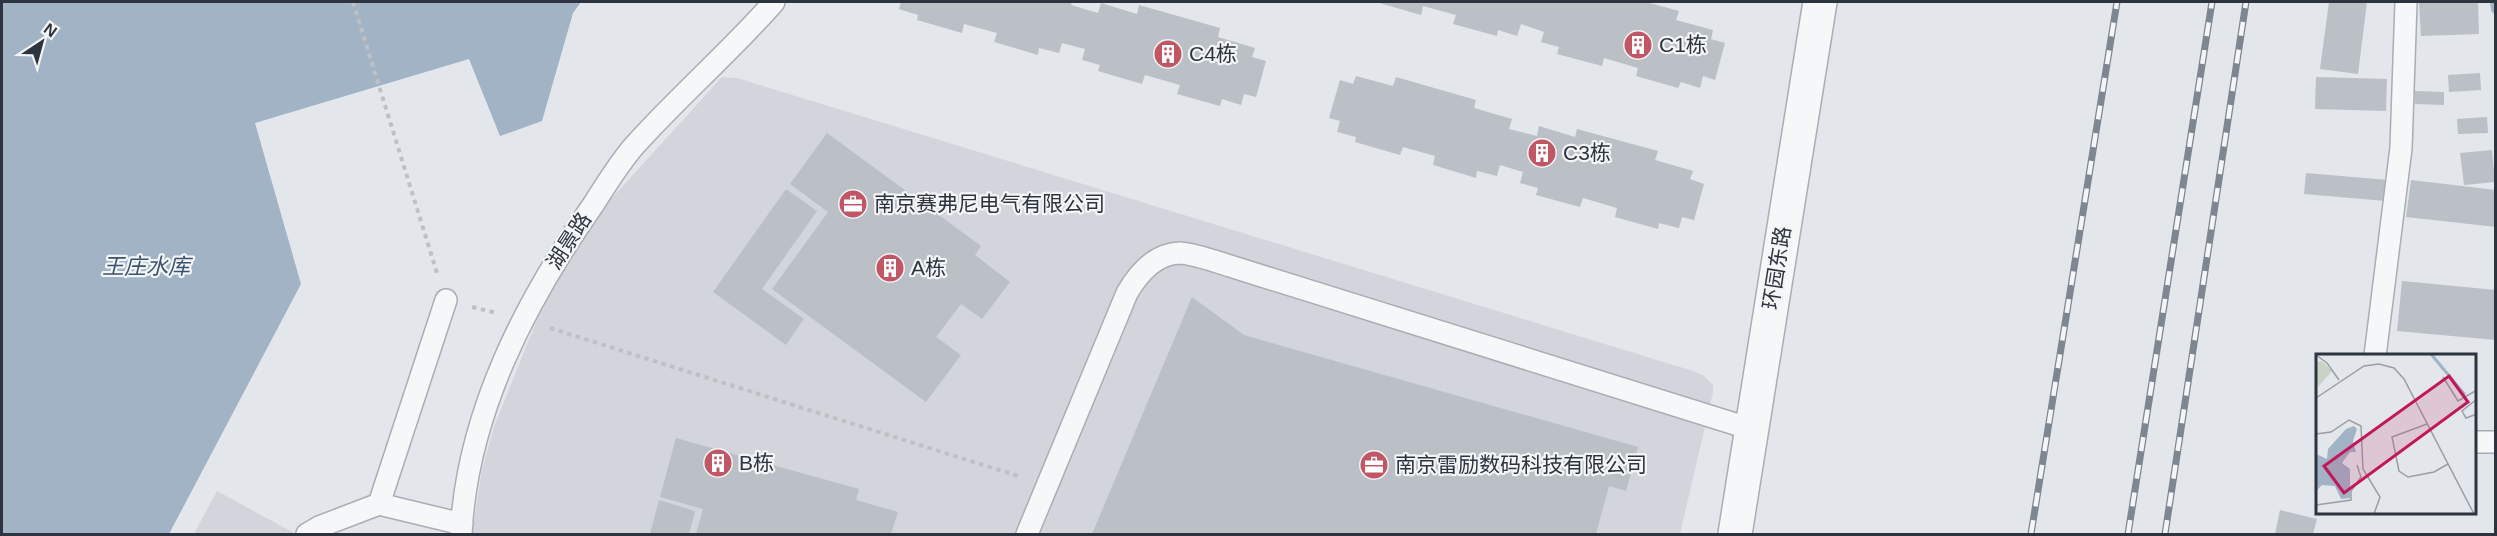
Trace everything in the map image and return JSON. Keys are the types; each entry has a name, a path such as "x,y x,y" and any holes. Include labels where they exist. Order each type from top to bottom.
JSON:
{"street":[{"name":"环园东路","path":"1735,534 1820,2"}],"lane":[{"name":"湖景路","path":"462,529 462,507 483,410 522,319 568,239 633,147 774,2"},
{"path":"2375,354 2401,148 2406,2"},
{"path":"1027,534 1136,278 1162,258 1179,253 1230,266 1751,429"},
{"path":"379,504 446,300"},
{"path":"2476,442 2496,442"},
{"path":"307,534 319,527 379,504 462,529"}],"path":[{"path":"353,2 390,127 446,300 522,319 994,470 1048,485"}],"shaded area":[{"path":"722,77 737,78 1704,376 1713,385 1713,392 1680,534 472,534 482,470 494,427 542,307 559,271 592,220"},
{"path":"217,491 296,534 194,534"}],"water":[{"name":"王庄水库","path":"2,2 581,2 573,13 542,121 500,136 469,59 255,123 301,284 169,534 2,534"}],"building":[{"name":"C4栋","path":"901,2 1072,2 1071,5 1098,13 1101,3 1137,14 1139,5 1220,28 1218,37 1255,48 1252,57 1266,61 1256,97 1244,94 1241,105 1222,99 1220,106 1177,94 1180,85 1145,75 1142,84 1098,71 1100,65 1082,60 1085,49 1062,43 1059,53 1039,48 1038,55 994,42 997,33 964,24 962,33 917,20 918,15 899,9"},
{"name":"C1栋","path":"1376,2 1646,2 1679,11 1676,20 1713,30 1711,39 1725,43 1715,80 1703,76 1700,88 1681,82 1678,88 1636,76 1638,68 1604,58 1602,66 1557,54 1559,47 1541,42 1544,32 1521,24 1517,36 1498,30 1497,36 1453,24 1456,15 1423,6 1421,15"},
{"path":"2329,2 2367,2 2358,74 2320,69"},
{"path":"2419,2 2478,2 2479,34 2421,36"},
{"path":"2480,73 2481,90 2449,92 2448,75"},
{"name":"C3栋","path":"1356,76 1393,86 1396,77 1476,100 1474,108 1512,119 1509,129 1537,136 1539,126 1575,137 1577,129 1658,151 1655,160 1693,171 1690,179 1704,184 1694,220 1682,217 1679,228 1659,223 1658,229 1615,217 1617,208 1583,198 1580,207 1536,195 1538,188 1520,183 1523,172 1500,165 1497,176 1477,171 1476,178 1433,165 1435,156 1403,147 1400,155 1355,142 1356,137 1337,132 1340,121 1329,118 1340,80 1353,84"},
{"path":"2316,77 2387,79 2386,111 2315,109"},
{"path":"2415,91 2444,92 2444,105 2415,104"},
{"path":"2487,117 2488,133 2458,134 2457,119"},
{"name":"A栋","path":"827,133 981,246 975,255 1010,282 982,319 961,304 936,337 961,355 926,402 772,289 828,212 790,184"},
{"path":"2492,150 2495,182 2464,185 2460,153"},
{"path":"2306,173 2388,180 2386,201 2304,194"},
{"path":"2411,180 2496,190 2496,227 2406,217"},
{"path":"786,189 817,211 762,289 804,319 786,345 713,292"},
{"path":"2402,281 2496,290 2496,340 2397,331"},
{"path":"1192,297 1244,335 1638,447 1626,491 1609,486 1596,534 1092,534"},
{"name":"B栋","path":"676,438 859,489 856,500 898,512 891,534 696,534 703,509 660,497"},
{"path":"659,500 695,511 689,534 650,534"},
{"path":"2280,510 2317,519 2313,534 2275,534"}],"waterway":[{"path":"2495,2 2496,9"}],"railway":[{"path":"2031,534 2117,2"},
{"path":"2128,534 2212,2"},
{"path":"2165,534 2246,2"}],"place":[{"name":"C1栋","path":"1638,45"},
{"name":"C4栋","path":"1168,54"},
{"name":"C3栋","path":"1542,153"},
{"name":"南京赛弗尼电气有限公司","path":"853,204"},
{"name":"A栋","path":"890,268"},
{"name":"B栋","path":"718,463"},
{"name":"南京雷励数码科技有限公司","path":"1374,465"}]}
